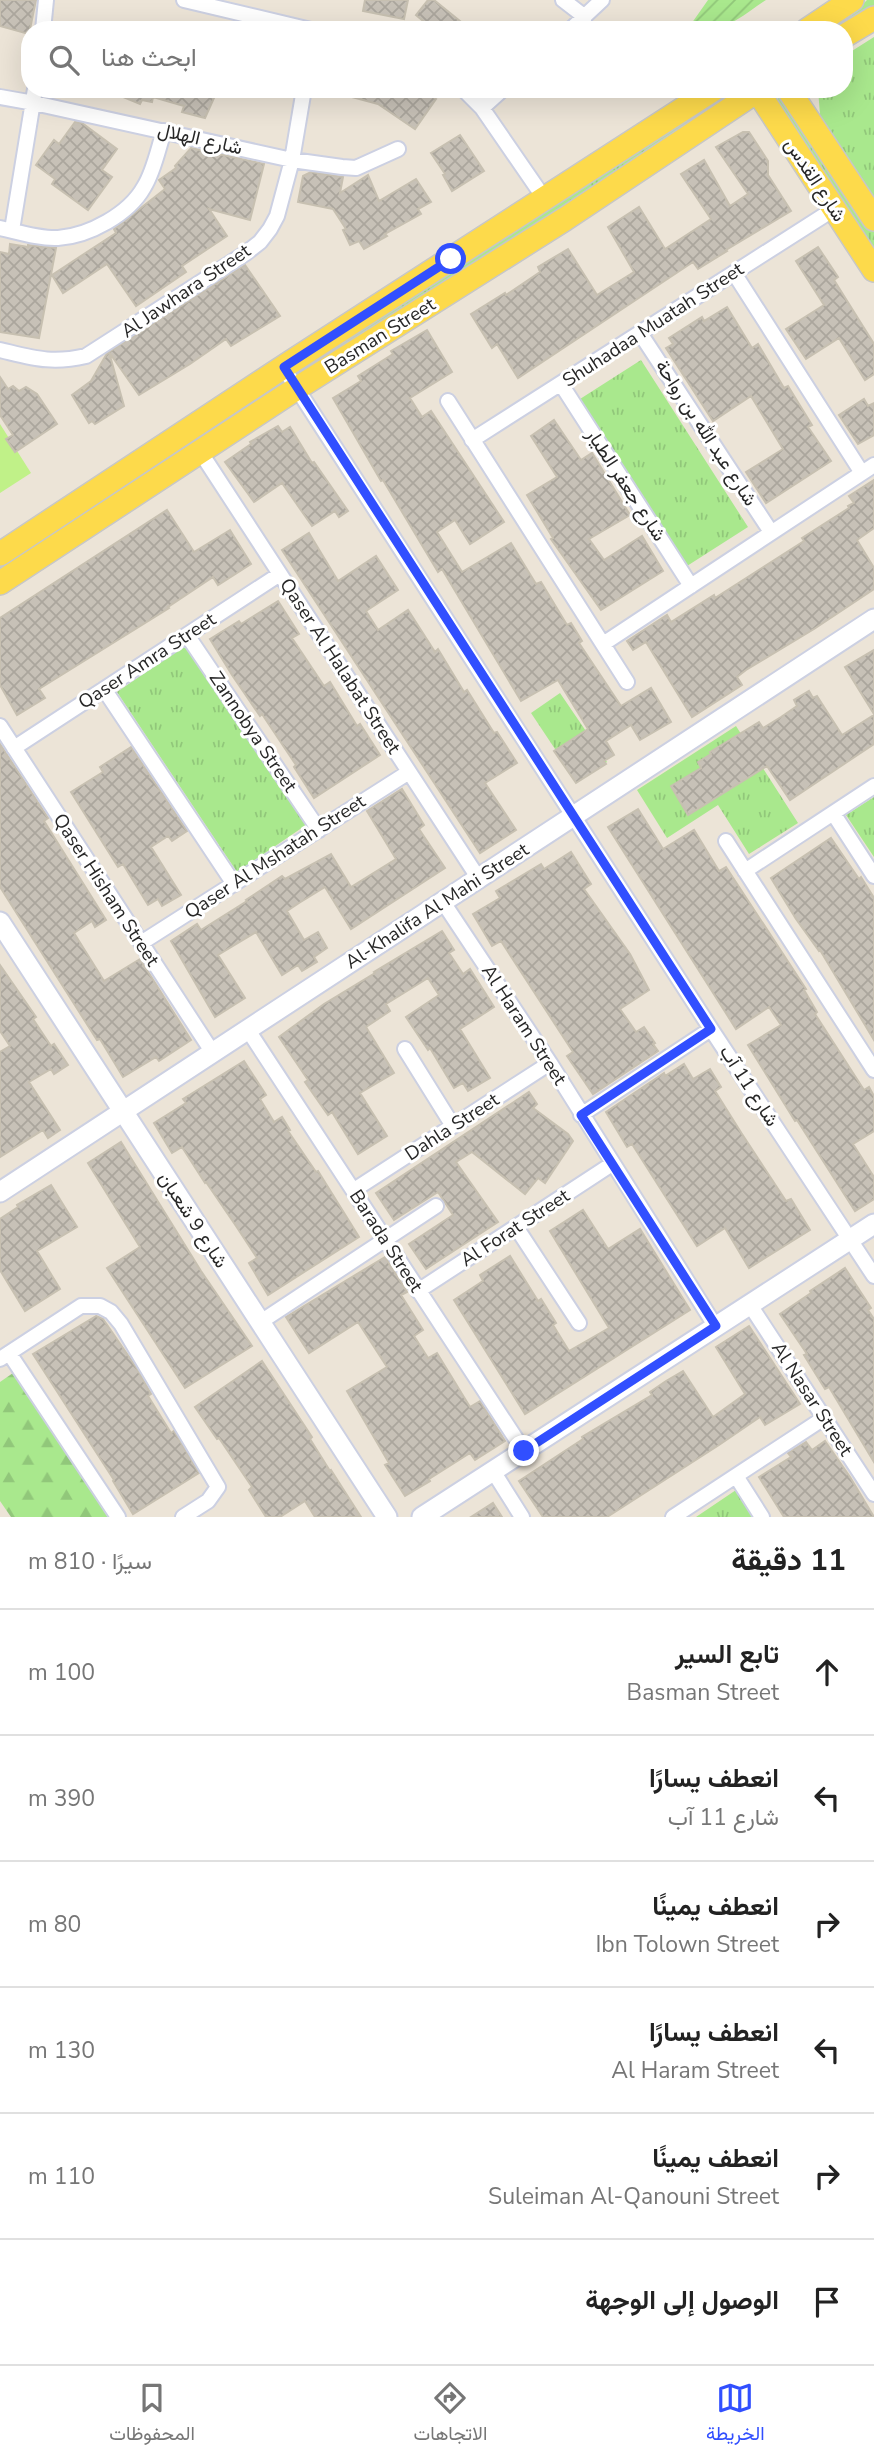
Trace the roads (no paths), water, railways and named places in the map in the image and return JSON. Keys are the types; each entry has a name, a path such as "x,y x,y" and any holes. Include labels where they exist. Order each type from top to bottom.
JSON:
{"main road":[{"path":"820,21 852,0"},
{"path":"853,31 874,18"},
{"name":"Basman Street","path":"0,554 700,98"},
{"name":"Basman Street","path":"0,583 297,388 565,219 746,98"},
{"name":"شارع القدس","path":"762,98 874,270"},
{"path":"794,98 874,219"},
{"path":"807,98 815,128"},
{"path":"730,109 755,110 778,122"}],"street":[{"path":"44,21 46,0"},
{"path":"185,0 273,21"},
{"path":"563,0 585,17"},
{"path":"580,21 602,0"},
{"name":"شارع الهلال","path":"0,97 21,96"},
{"path":"35,98 6,229 57,239 93,229 137,198 146,185 164,131"},
{"name":"شارع الهلال","path":"42,98 164,131 292,160 356,168 398,149"},
{"name":"Al Jawhara Street","path":"0,350 42,360 63,361 86,356 260,242 276,216 292,160 302,98"},
{"path":"472,98 482,108 544,198"},
{"path":"482,108 493,98"},
{"name":"Shuhadaa Muatah Street","path":"472,440 834,209"},
{"path":"603,644 868,469 734,273"},
{"name":"شارع عبد الله بن رواحة","path":"640,333 771,532"},
{"name":"شارع 11 آب","path":"284,367 711,1029 874,1276"},
{"name":"شارع جعفر الطيار","path":"561,384 691,586"},
{"path":"448,401 627,682"},
{"name":"Qaser Al Halabat Street","path":"201,453 479,879"},
{"name":"Qaser Amra Street","path":"14,748 280,574"},
{"name":"Al-Khalifa Al Mahi Street","path":"0,1192 874,619"},
{"name":"Zannobya Street","path":"187,635 319,830"},
{"path":"104,689 234,884"},
{"name":"Qaser Hisham Street","path":"0,726 213,1053"},
{"name":"Qaser Al Mshatah Street","path":"141,943 409,772"},
{"path":"745,871 874,786"},
{"path":"833,813 874,876"},
{"path":"726,841 873,1065"},
{"name":"Al Haram Street","path":"443,902 550,1063 716,1326"},
{"name":"شارع 9 شعبان","path":"0,922 387,1517"},
{"path":"581,1115 711,1029"},
{"name":"Barada Street","path":"248,1030 524,1451"},
{"path":"405,1049 453,1126"},
{"name":"Dahla Street","path":"354,1191 550,1063"},
{"name":"Al Forat Street","path":"418,1292 612,1164"},
{"path":"259,1323 436,1206"},
{"path":"422,1517 874,1224"},
{"path":"516,1227 579,1324"},
{"name":"Al Nasar Street","path":"750,1305 874,1494"},
{"path":"118,1517 5,1356 81,1306 100,1306 111,1312 121,1324 218,1487 208,1501 183,1517"},
{"path":"673,1517 824,1418"},
{"path":"493,1471 522,1517"},
{"path":"736,1476 762,1517"}]}
